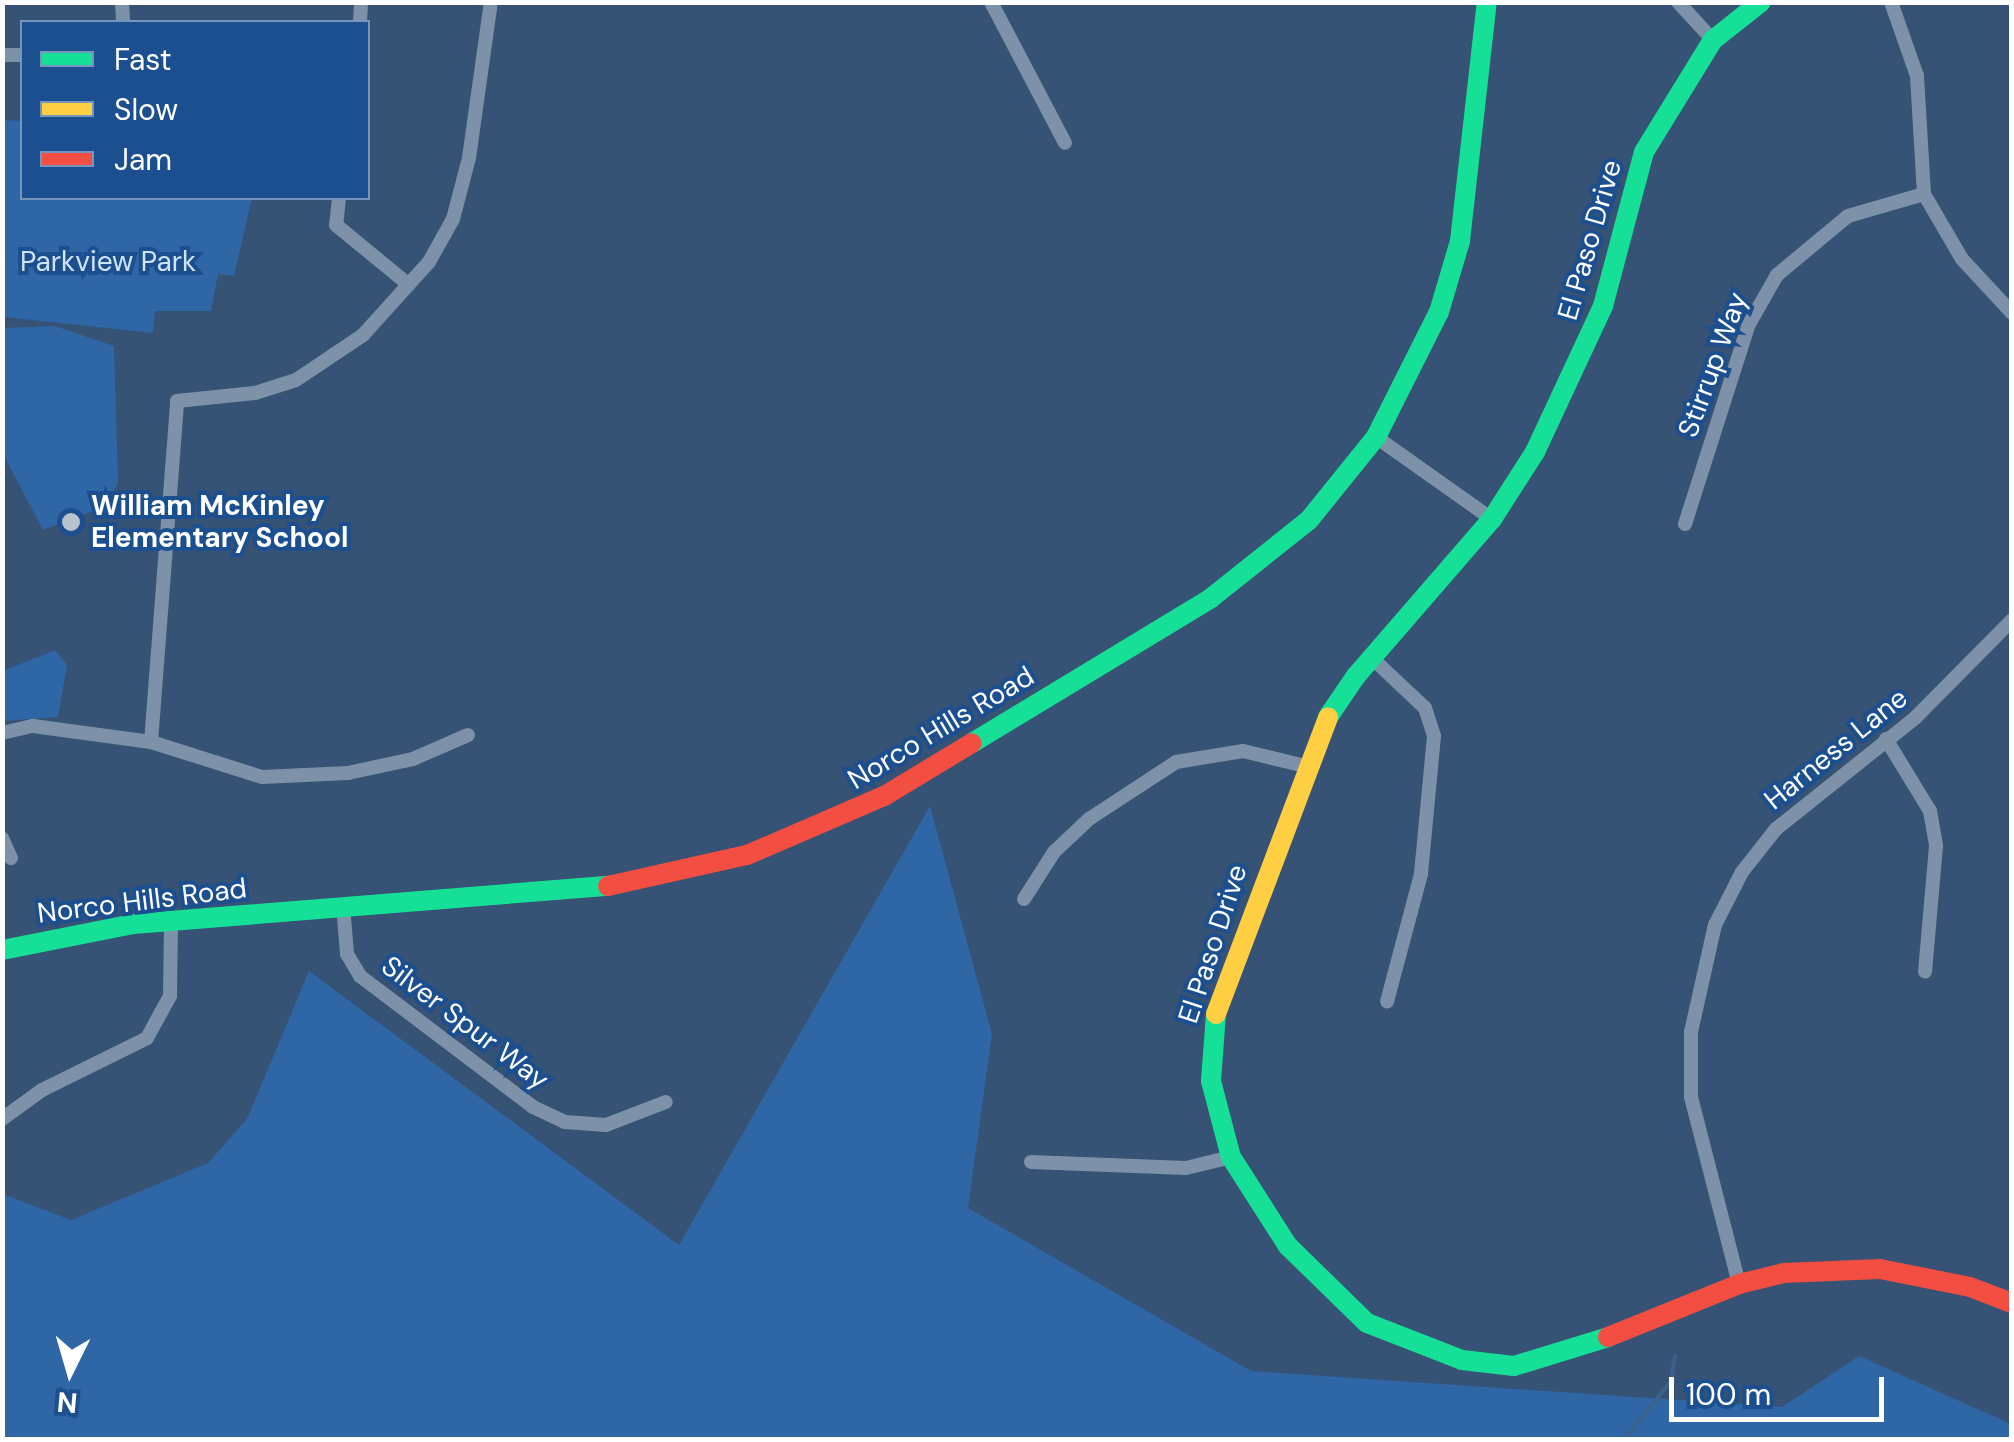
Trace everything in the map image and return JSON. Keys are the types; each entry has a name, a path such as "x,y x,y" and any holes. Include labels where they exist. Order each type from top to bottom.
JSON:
{"street":[{"path":"151,742 177,401 255,393 296,380 363,336 409,285 453,219 482,95 490,2"},
{"path":"991,2 1065,142"},
{"name":"Norco Hills Road","path":"2,950 171,920 623,884 747,856 834,822 1259,564 1309,520 1376,437 1440,312 1460,242 1487,2"},
{"path":"1678,2 1713,40"},
{"name":"El Paso Drive","path":"1762,2 1713,40 1644,152 1603,306 1574,380 1492,519 1373,658 1320,730 1216,1008 1211,1081 1230,1157 1288,1246 1324,1287 1367,1324 1462,1360 1514,1366 1563,1356 1739,1284 1784,1273 1880,1269 1970,1287 2012,1302"},
{"path":"1891,2 1917,76 1924,194 1962,259 2012,313"},
{"name":"Stirrup Way","path":"1685,524 1748,326 1777,275 1848,216 1924,194"},
{"path":"339,200 336,225 409,285"},
{"path":"1376,437 1492,519"},
{"name":"Harness Lane","path":"1739,1284 1691,1096 1691,1032 1710,943 1742,872 1776,829 1886,739 2012,620"},
{"path":"1373,658 1424,708 1434,736 1424,860 1387,1002"},
{"path":"2,733 33,726 151,742 262,777 348,772 412,759 468,736"},
{"path":"1886,739 1930,811 1934,884 1925,972"},
{"path":"1024,899 1054,852 1089,820 1176,762 1231,750 1305,766"},
{"path":"2,838 11,858"},
{"name":"Silver Spur Way","path":"344,906 347,954 360,976 533,1107 566,1122 606,1126 666,1102"},
{"path":"2,1118 42,1090 146,1038 170,996 171,920"},
{"path":"1031,1162 1186,1168 1230,1157"}],"green space":[{"name":"Parkview Park","path":"3,120 20,121 20,200 252,200 234,276 218,274 211,311 155,311 153,333 3,317"},
{"path":"55,326 114,346 118,483 104,507 43,530 3,454 3,328"},
{"path":"55,650 67,665 58,717 3,721 3,671"},
{"path":"930,806 992,1034 968,1208 1251,1371 1782,1407 1859,1356 2011,1424 2011,1439 3,1439 3,1194 71,1220 208,1163 247,1119 309,971 679,1245"}],"waterway":[{"path":"1624,1440 1671,1381 1675,1356"}],"traffic: fast":[{"path":"972,743 1211,598 1309,520 1376,437 1439,312 1460,241 1487,2"},
{"path":"1328,717 1356,676 1492,519 1535,452 1603,306 1644,152 1713,40 1761,2"},
{"path":"2,950 133,924 608,886"},
{"path":"1216,1014 1211,1081 1231,1157 1288,1246 1367,1323 1462,1360 1514,1366 1608,1337"}],"traffic: slow":[{"path":"1216,1014 1328,717"}],"traffic: jam":[{"path":"608,886 747,855 886,795 972,743"},
{"path":"1608,1337 1739,1284 1784,1273 1880,1269 1970,1287 2012,1303"}],"place":[{"name":"William McKinley Elementary School","path":"71,522"}]}
